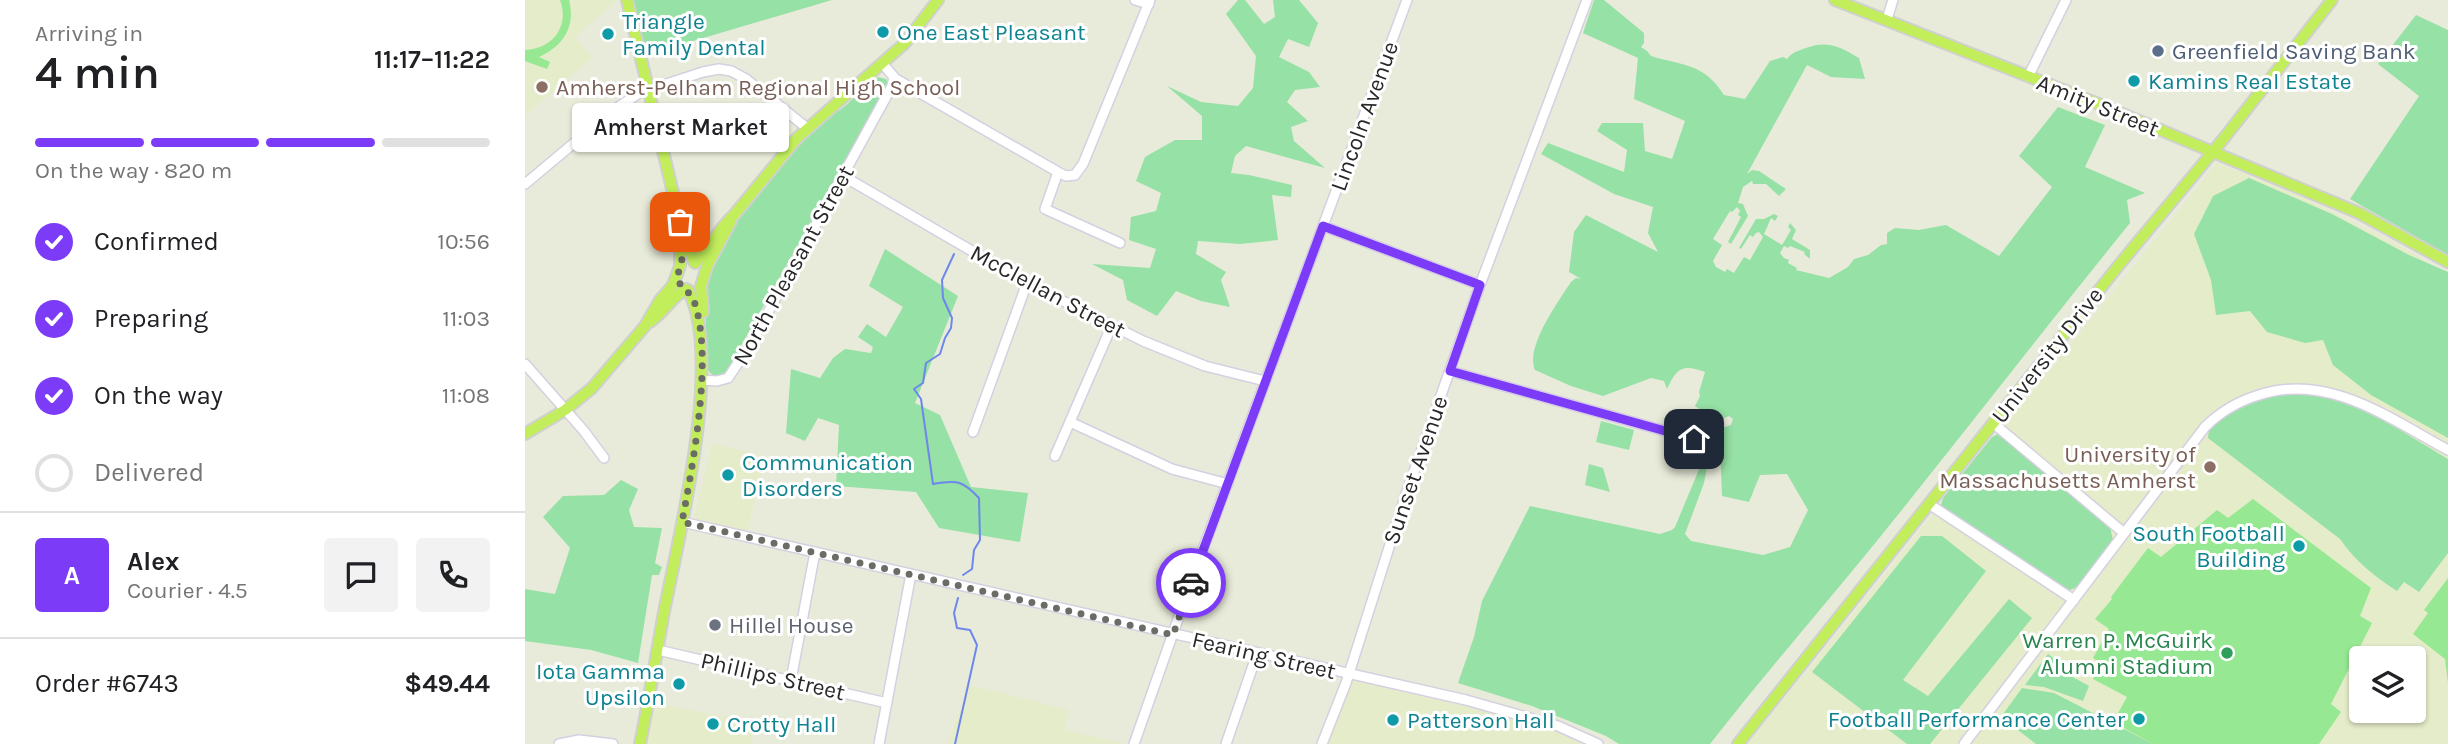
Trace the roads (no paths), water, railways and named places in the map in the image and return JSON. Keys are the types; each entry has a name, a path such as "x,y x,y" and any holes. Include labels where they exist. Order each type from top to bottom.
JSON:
{"main road":[{"path":"627,0 680,222 694,262 705,273"},
{"path":"525,434 565,410 600,380 645,326 660,300 673,285 679,271 687,262 694,262 708,251 722,226 734,215 782,154 919,27 938,0"},
{"name":"Amity Street","path":"1835,0 2359,213 2448,262"},
{"name":"University Drive","path":"1738,744 2332,0"},
{"path":"640,744 696,438 701,380 701,286 734,215"},
{"path":"680,222 679,284 687,289 695,305 701,339"},
{"path":"688,243 699,244 712,240"},
{"path":"645,326 668,308 679,293 701,286"}],"street":[{"path":"882,63 894,78 1058,172 1066,176 1075,175 1083,164 1149,2 1135,0"},
{"name":"Lincoln Avenue","path":"1134,744 1407,0"},
{"name":"Sunset Avenue","path":"1322,744 1349,674 1378,576 1480,285 1587,0"},
{"path":"1887,19 1893,0"},
{"path":"2028,77 2066,0"},
{"path":"525,184 611,112 649,88 703,72 719,69 731,71 764,92 807,128"},
{"name":"North Pleasant Street","path":"701,380 722,380 731,375 893,86 894,78"},
{"path":"1058,172 1045,209 1120,243"},
{"name":"McClellan Street","path":"843,176 1027,283 1153,346 1194,362 1265,381"},
{"path":"1323,226 1480,285"},
{"path":"973,432 1027,283"},
{"path":"1055,456 1112,325"},
{"path":"525,364 604,458"},
{"path":"1450,371 1694,439"},
{"path":"1964,744 2210,422 2237,404 2273,391 2304,388 2342,396 2448,450"},
{"path":"1070,422 1172,469 1228,484"},
{"path":"1993,423 2124,533"},
{"path":"1929,504 2074,600"},
{"name":"Fearing Street","path":"682,522 1467,700 1573,732 1598,744"},
{"path":"790,680 815,552"},
{"path":"879,744 911,574"},
{"name":"Phillips Street","path":"658,650 887,703"},
{"path":"1226,744 1257,654"},
{"path":"559,744 579,740 613,744"}],"waterway":[{"path":"954,254 942,280 943,298 952,318 951,328 940,354 926,363 923,383 914,389 921,399 933,484 959,483 979,498 980,540 974,550 972,569 963,575"},
{"path":"955,744 977,645 970,630 957,628 954,613 958,598"}],"place":[{"name":"One East Pleasant","path":"883,32"},
{"name":"Triangle Family Dental","path":"608,34"},
{"name":"Greenfield Saving Bank","path":"2158,51"},
{"name":"Kamins Real Estate","path":"2134,81"},
{"name":"Amherst-Pelham Regional High School","path":"542,87"},
{"name":"Amherst Market","path":"680,222"},
{"name":"University of Massachusetts Amherst","path":"2210,467"},
{"name":"Communication Disorders","path":"728,475"},
{"name":"South Football Building","path":"2299,546"},
{"name":"Hillel House","path":"715,625"},
{"name":"Warren P. McGuirk Alumni Stadium","path":"2227,653"},
{"name":"Iota Gamma Upsilon","path":"679,684"},
{"name":"Football Performance Center","path":"2139,719"},
{"name":"Patterson Hall","path":"1393,720"},
{"name":"Crotty Hall","path":"713,724"}]}
